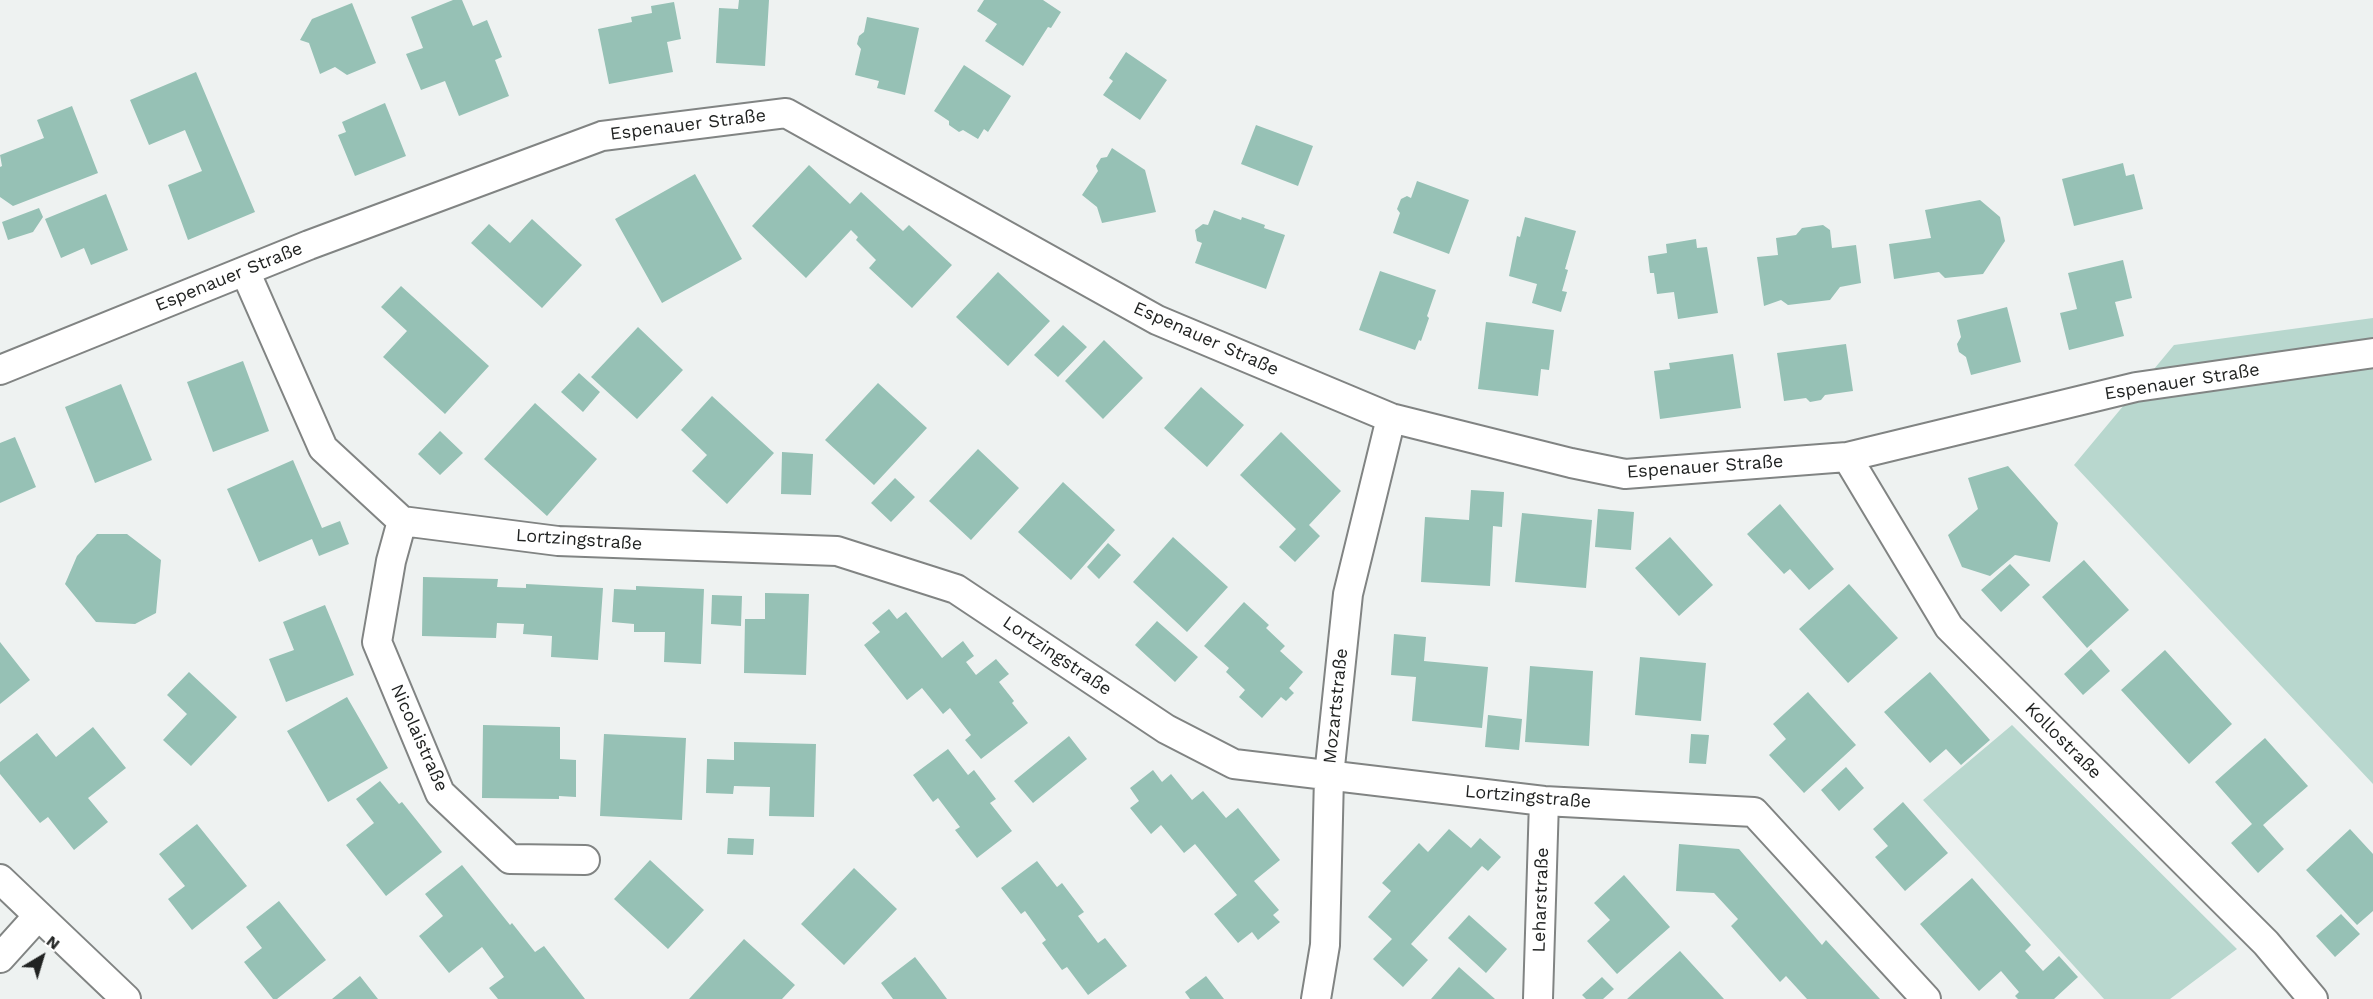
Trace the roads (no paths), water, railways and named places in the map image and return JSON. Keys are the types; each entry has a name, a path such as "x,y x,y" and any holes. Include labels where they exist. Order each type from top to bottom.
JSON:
{"street":[{"name":"Espenauer Straße","path":"0,370 245,270 602,136 786,113 1157,320 1391,418 1571,463 1625,474 1847,457 2136,387 2373,353"},
{"path":"245,270 323,448 402,521"},
{"name":"Mozartstraße","path":"1316,999 1325,945 1329,776 1348,594 1391,418"},
{"name":"Kollostraße","path":"1847,457 1949,627 2266,944 2313,999"},
{"name":"Lortzingstraße","path":"402,521 558,541 837,551 956,589 1166,729 1234,764 1544,801 1754,812 1926,999"},
{"name":"Nicolaistraße","path":"402,521 391,561 377,642 440,793 510,859 585,860"},
{"name":"Leharstraße","path":"1538,999 1544,801"},
{"path":"0,879 126,999"},
{"path":"0,958 38,916"}]}
